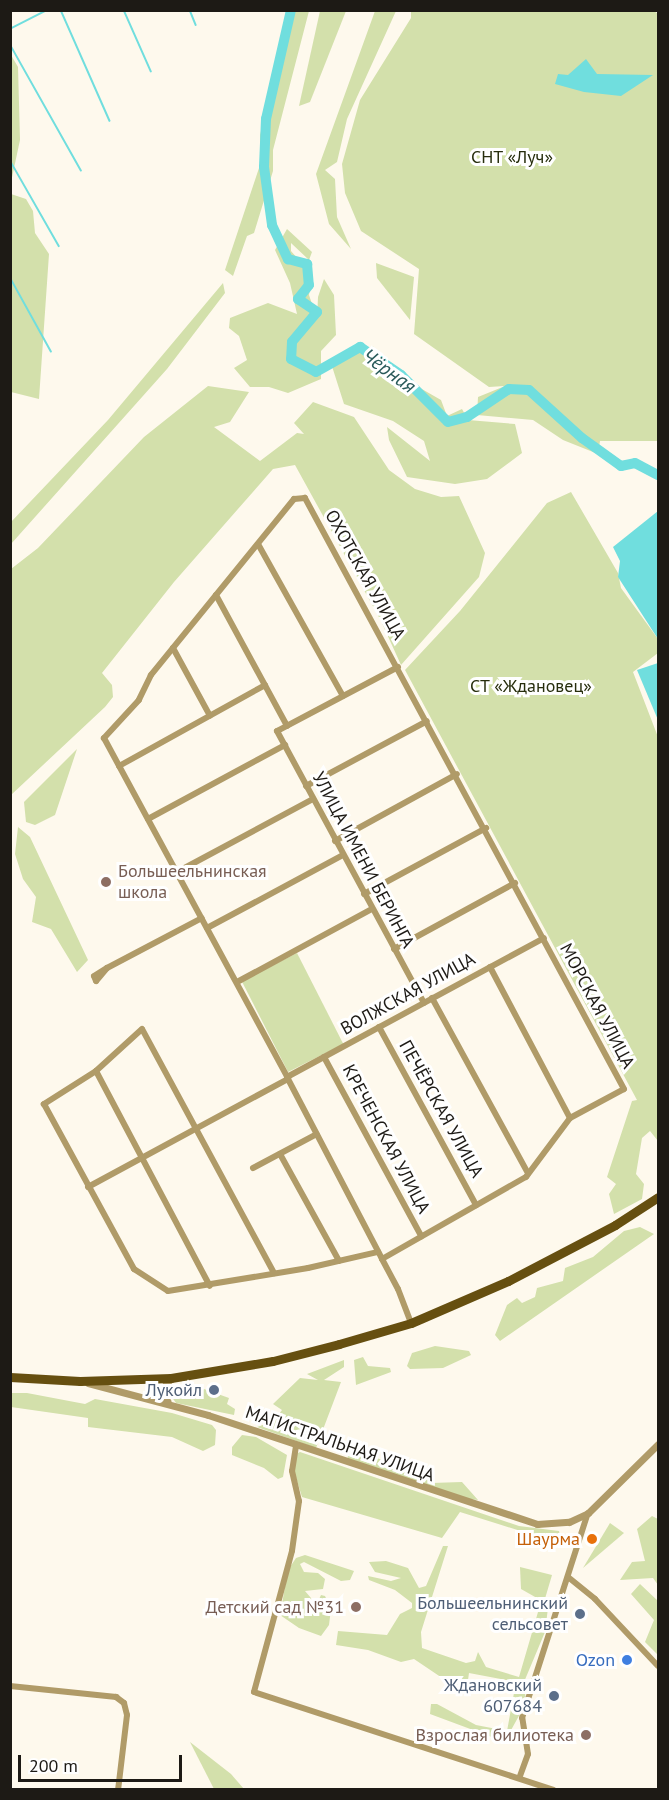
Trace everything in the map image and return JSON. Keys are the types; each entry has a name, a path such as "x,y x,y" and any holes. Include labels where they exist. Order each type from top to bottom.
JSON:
{"main road":[{"path":"10,1377 80,1381 171,1378 273,1360 411,1323 536,1268 658,1197"}],"street":[{"name":"ОХОТСКАЯ УЛИЦА","path":"258,544 294,499 305,498 486,828"},
{"path":"343,696 258,544 151,675 139,700 104,738 317,1134 382,1258 411,1323"},
{"path":"216,595 287,726 398,667"},
{"path":"173,648 210,716"},
{"path":"119,766 265,685"},
{"path":"306,786 428,721"},
{"name":"УЛИЦА ИМЕНИ БЕРИНГА","path":"287,726 277,731 424,1002"},
{"path":"148,819 285,745"},
{"path":"335,841 457,774"},
{"path":"177,873 313,799"},
{"path":"364,894 486,828"},
{"name":"МОРСКАЯ УЛИЦА","path":"486,828 624,1089 570,1118"},
{"path":"207,928 343,855"},
{"path":"394,949 515,883"},
{"path":"237,982 372,909"},
{"path":"107,968 202,918"},
{"name":"ВОЛЖСКАЯ УЛИЦА","path":"88,1187 324,1056 544,938"},
{"path":"382,1258 528,1173 570,1118 490,967"},
{"path":"432,998 528,1173"},
{"name":"ПЕЧЁРСКАЯ УЛИЦА","path":"379,1027 476,1205"},
{"path":"274,1274 142,1029 96,1071 44,1104 88,1187 138,1273 173,1292 274,1274 378,1251"},
{"name":"КРЕЧЕНСКАЯ УЛИЦА","path":"324,1056 421,1236"},
{"path":"96,1071 210,1286"},
{"path":"253,1168 317,1134"},
{"path":"280,1154 339,1261"},
{"path":"166,1400 161,1390 171,1378"},
{"path":"149,1380 166,1400"},
{"name":"МАГИСТРАЛЬНАЯ УЛИЦА","path":"80,1381 166,1400 296,1446 537,1524 569,1522 588,1513"},
{"path":"519,1776 528,1754 522,1718 588,1513 658,1444"},
{"path":"296,1446 292,1471 299,1501 292,1551 254,1692 519,1776 554,1790"},
{"path":"568,1577 595,1599 658,1666"},
{"path":"10,1686 116,1697 124,1703 127,1715 118,1790"}],"green space":[{"name":"СНТ «Луч»","path":"653,10 658,14 658,441 600,441 598,454 563,440 533,420 477,415 478,397 505,386 489,387 414,334 419,269 361,231 345,193 342,164 360,100 411,18 411,11"},
{"path":"293,11 309,11 273,150 273,171 254,233 247,236 233,276 225,270 260,165 260,135"},
{"path":"320,11 346,11 310,102 299,106"},
{"path":"375,11 396,11 347,119 337,162 325,170 335,179 337,217 351,249 329,224 316,174"},
{"path":"11,55 18,67 20,140 11,182"},
{"path":"11,194 26,199 33,211 35,233 49,254 39,399 11,392"},
{"path":"287,229 312,252 309,260 291,243 291,251 312,275 309,295 317,319 318,297 324,279 334,295 336,335 321,351 321,379 288,393 269,387 250,387 234,368 247,360 239,336 229,328 230,318 268,303 297,314 290,283 275,250"},
{"path":"376,263 414,277 410,320 377,278"},
{"path":"223,283 225,293 167,369 11,544 11,522 108,420"},
{"path":"373,346 380,365 441,400 447,416 462,409 468,420 515,424 522,453 487,479 455,484 407,477 389,440 387,427 430,461 424,441 393,421 344,404 330,360"},
{"path":"208,386 249,392 230,422 214,427 260,461 297,433 304,434 294,423 313,402 354,417 389,470 415,489 441,497 459,496 485,553 479,577 401,665 381,621 295,465 273,469 174,582 102,673 112,685 113,697 105,707 11,795 11,569 38,548 144,437"},
{"name":"СТ «Ждановец»","path":"571,492 618,573 621,588 658,639 658,653 633,672 658,737 658,1141 650,1131 642,1138 636,1174 644,1184 642,1199 614,1214 609,1194 616,1184 607,1177 632,1101 637,1100 405,670 460,611 547,503"},
{"path":"77,749 55,815 35,825 26,822 24,802"},
{"path":"18,827 30,837 88,960 77,972 51,929 32,922 36,897 23,879 15,854"},
{"path":"297,953 343,1044 288,1072 242,981"},
{"path":"640,1227 654,1234 500,1341 495,1335 507,1305 517,1298 522,1303 535,1297 537,1288 563,1281 565,1268 593,1257 624,1231"},
{"path":"435,1346 469,1351 471,1355 443,1368 410,1369 407,1366 412,1353"},
{"path":"363,1357 368,1366 390,1368 391,1372 356,1385 354,1360"},
{"path":"344,1360 344,1367 324,1380 341,1382 316,1448 257,1427 274,1421 282,1410 273,1404 300,1378 318,1380 307,1374"},
{"path":"175,1387 197,1395 204,1389 229,1398 227,1404 235,1409 234,1415 176,1403 167,1390"},
{"path":"11,1393 27,1393 85,1404 95,1399 172,1413 212,1425 216,1430 215,1445 203,1451 172,1437 88,1427 88,1418 11,1407"},
{"path":"242,1435 256,1437 287,1455 283,1477 278,1479 264,1468 232,1455 232,1447"},
{"path":"359,1449 371,1457 415,1467 431,1483 462,1482 478,1500 462,1498 347,1460 349,1452"},
{"path":"300,1452 519,1526 559,1531 560,1536 527,1533 460,1512 442,1538 302,1497 294,1471 296,1454"},
{"path":"652,1516 658,1519 658,1585 653,1578 620,1580 632,1562 645,1561 637,1529"},
{"path":"610,1523 624,1533 583,1568"},
{"path":"443,1546 448,1546 421,1632 422,1648 466,1663 475,1661 478,1652 486,1667 519,1677 538,1612 548,1608 545,1632 524,1682 526,1703 510,1732 511,1744 430,1714 431,1704 437,1704 476,1725 507,1731 516,1682 469,1673 467,1687 460,1690 414,1659 401,1662 368,1650 336,1645 338,1631 387,1635 400,1614 412,1608 412,1603 395,1590 369,1580 368,1576 391,1581 401,1578 375,1572 369,1562 386,1561 408,1568 419,1588 426,1586"},
{"path":"305,1555 354,1571 350,1580 341,1581 304,1562 300,1564 304,1572 318,1573 325,1579 323,1589 305,1591 311,1598 304,1615 312,1614 321,1595 325,1596 331,1609 329,1625 321,1636 299,1628 280,1615 288,1570 296,1558"},
{"path":"520,1567 552,1575 544,1602 521,1589"},
{"path":"640,1584 658,1601 658,1655 645,1642 654,1620 631,1594"},
{"path":"190,1742 231,1774 244,1789 214,1789"}],"water":[{"path":"586,59 597,74 653,75 621,96 584,92 555,84 558,74 568,75"},
{"path":"658,511 658,639 618,577 620,561 613,547"},
{"path":"658,663 658,720 637,670"}],"waterway":[{"path":"10,29 47,10"},
{"path":"61,10 110,121"},
{"path":"124,10 151,71"},
{"path":"190,10 196,25"},
{"name":"Чёрная","path":"291,10 266,119 264,167 272,225 288,259 307,264 309,285 298,299 317,312 292,342 291,359 316,372 360,347 401,375 448,422 467,417 509,389 529,390 582,438 621,466 635,463 658,475"},
{"path":"10,44 81,170"},
{"path":"10,160 59,246"},
{"path":"10,277 51,351"}],"place":[{"name":"Большеельнинская школа","path":"106,882"},
{"name":"Лукойл","path":"214,1390"},
{"name":"Шаурма","path":"592,1539"},
{"name":"Детский сад №31","path":"356,1607"},
{"name":"Большеельнинский сельсовет","path":"580,1614"},
{"name":"Ozon","path":"627,1660"},
{"name":"Ждановский 607684","path":"554,1696"},
{"name":"Взрослая билиотека","path":"586,1735"}]}
